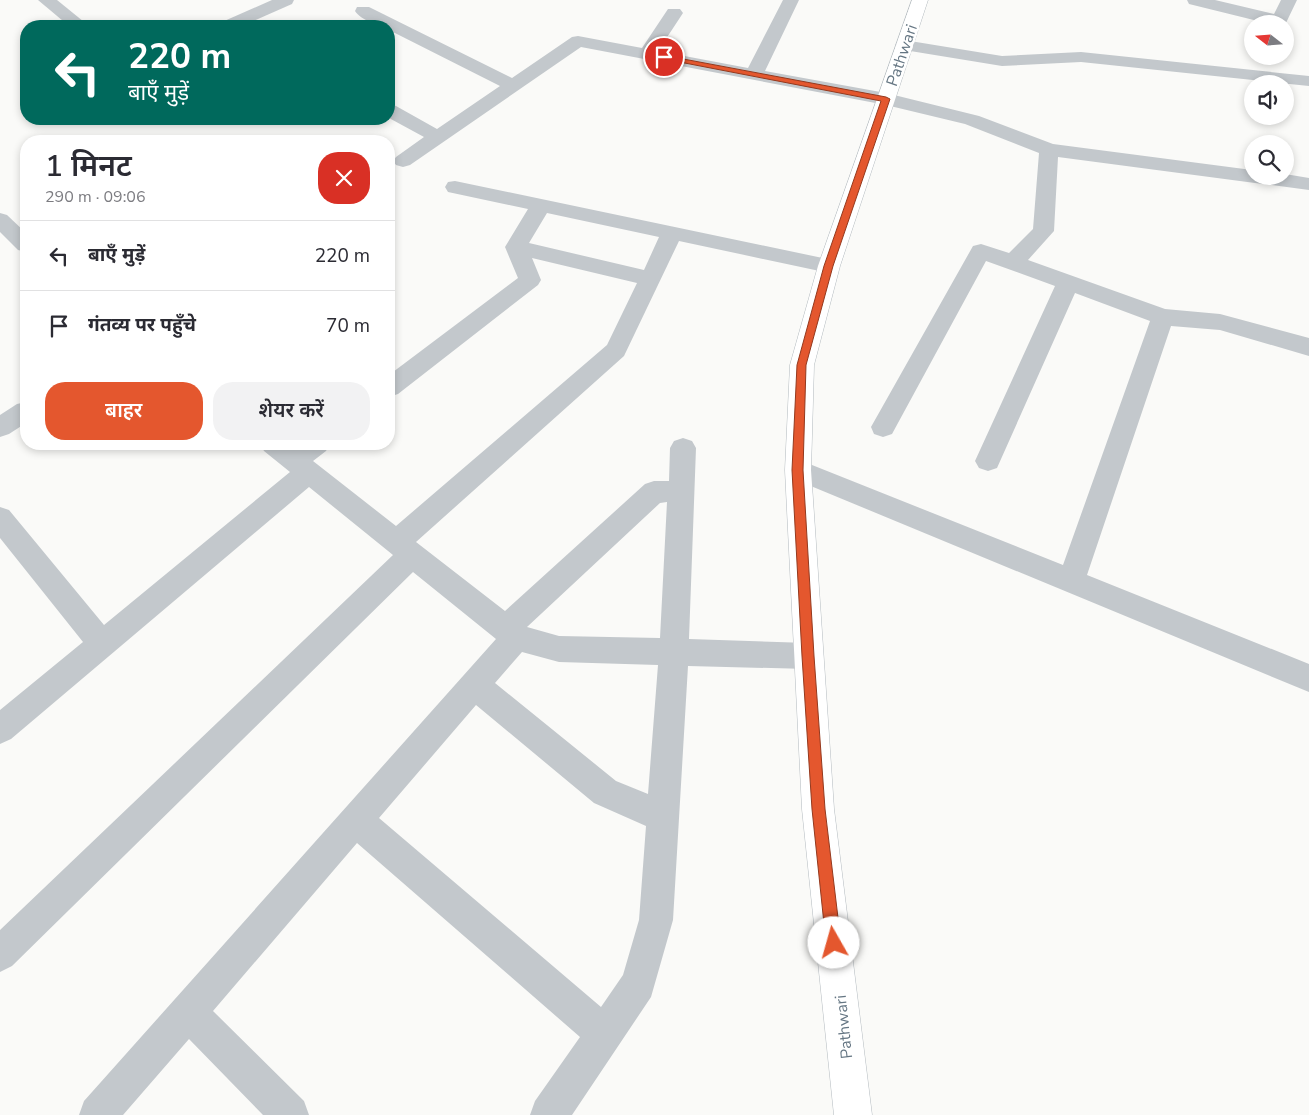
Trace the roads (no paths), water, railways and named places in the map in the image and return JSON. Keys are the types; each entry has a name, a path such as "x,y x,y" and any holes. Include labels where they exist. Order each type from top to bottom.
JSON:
{"street":[{"path":"46,0 72,20"},
{"path":"236,20 252,9 286,0"},
{"path":"754,74 791,0"},
{"name":"Pathwari","path":"853,1115 818,809 798,470 802,365 829,266 920,0"},
{"path":"1195,0 1280,21 1289,0"},
{"path":"363,11 381,20"},
{"path":"646,54 674,12"},
{"path":"395,27 513,85"},
{"path":"403,161 578,40 886,99 972,120 1049,150 1309,184"},
{"path":"904,45 1002,61 1081,57 1309,81"},
{"path":"395,113 438,137"},
{"path":"1013,263 1043,231 1049,150"},
{"path":"455,187 829,266"},
{"path":"516,247 541,205"},
{"path":"0,220 14,241"},
{"path":"0,954 405,548 616,350 672,233"},
{"path":"516,247 651,279"},
{"path":"395,383 530,280 516,247"},
{"path":"883,427 981,251 1163,317 1220,322 1309,346"},
{"path":"988,461 1068,283"},
{"path":"1071,581 1163,317"},
{"path":"0,427 20,415"},
{"path":"549,1115 638,984 656,920 674,652 684,448"},
{"path":"0,729 102,644 292,459 306,450"},
{"path":"292,459 511,633 559,649 808,656"},
{"path":"798,470 1309,678"},
{"path":"98,1115 474,685 511,633 654,492 682,491"},
{"path":"0,518 102,644"},
{"path":"474,685 605,792 663,817"},
{"path":"356,820 604,1034"},
{"path":"188,1012 290,1115"}]}
